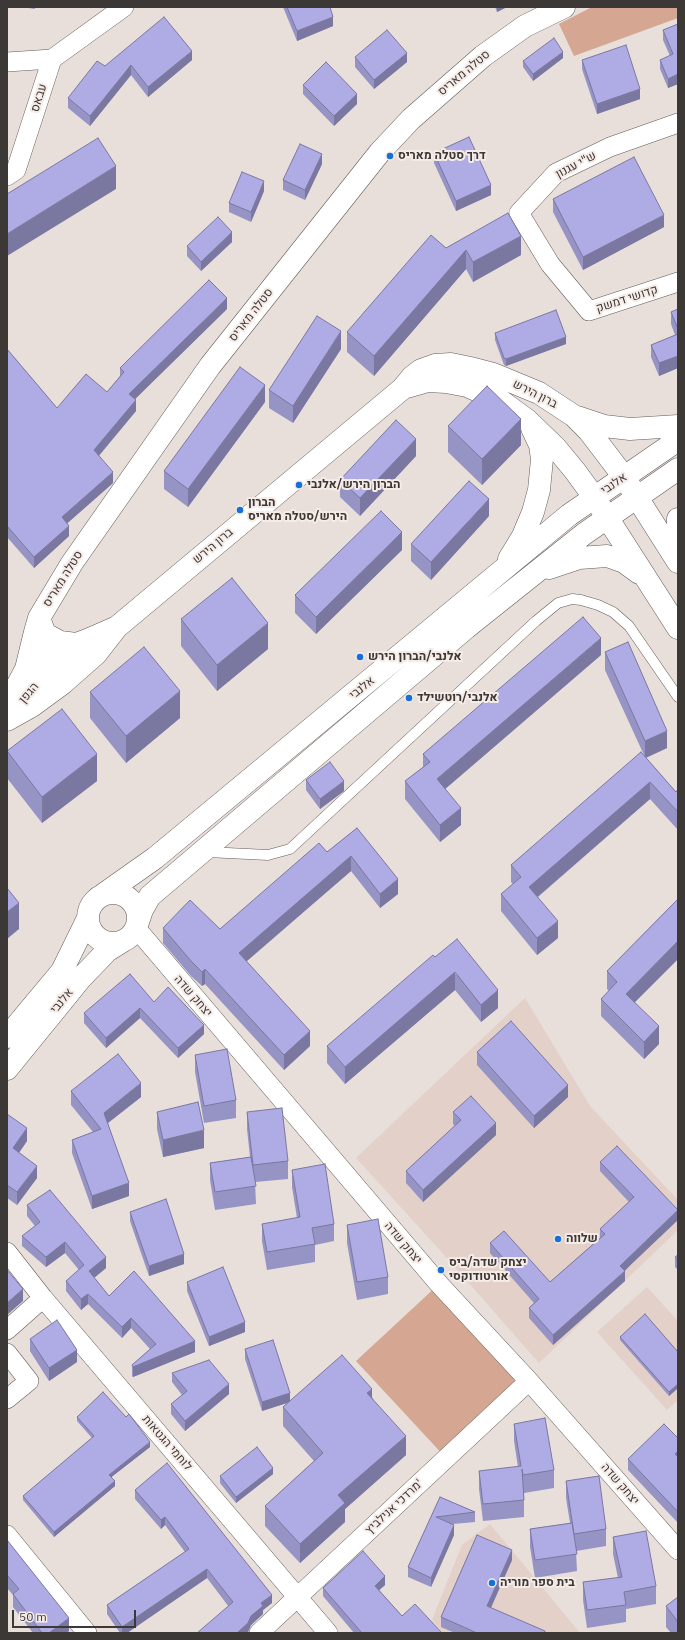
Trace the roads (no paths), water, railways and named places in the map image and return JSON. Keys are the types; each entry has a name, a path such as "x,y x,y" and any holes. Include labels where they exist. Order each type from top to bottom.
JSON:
{"street":[{"path":"7,62 52,59 124,7"},
{"name":"סטלה מאריס","path":"7,704 26,669 37,625 72,563 210,366 380,152 411,119 483,56 525,26 564,7"},
{"name":"עבאס","path":"7,176 16,170 52,59"},
{"name":"ש\"י עגנון","path":"550,264 519,213 556,173 610,147 678,123"},
{"name":"קדושי דמשק","path":"550,264 589,311 678,282"},
{"name":"ברון הירש","path":"57,676 96,654 117,627 402,389 421,370 435,365 450,364 470,368 509,380 539,393 574,416 589,431 624,477 678,562"},
{"name":"ברון הירש","path":"402,389 428,381 446,382 467,386 501,400 527,420 556,448 594,497 606,518 678,628"},
{"path":"574,416 604,426 630,429 678,426"},
{"path":"499,575 523,536 533,512 539,490 542,459 540,445 527,420"},
{"name":"אלנבי","path":"7,1037 62,971 87,920 92,904 155,858 569,516 594,497 678,440"},
{"name":"אלנבי","path":"7,1069 81,978 107,951 132,930 150,896 199,853 523,582 606,518 678,469"},
{"path":"678,519 678,533"},
{"path":"523,582 550,567 567,561 607,556 624,562 647,580"},
{"path":"37,625 53,640 72,644 86,640"},
{"path":"37,625 40,648 57,676"},
{"name":"ברון הירש","path":"57,676 86,640 117,627"},
{"name":"הגפן","path":"7,719 32,706 57,676"},
{"path":"87,920 93,935 100,940 113,944 132,930 137,910 128,897 113,892 104,894"},
{"name":"יצחק שדה","path":"132,930 439,1284 529,1381 678,1550"},
{"name":"לוחמי הגטאות","path":"7,1252 43,1298 328,1633"},
{"path":"7,1330 43,1298"},
{"path":"7,1353 29,1381 7,1399"},
{"name":"מרדכי אנילביץ'","path":"259,1633 529,1381"},
{"path":"7,1535 87,1633"}],"lane":[{"path":"199,853 218,852 268,855 290,849 536,621 558,603 572,599 581,600 598,605 613,612 629,626 678,697"}],"place":[{"name":"דרך סטלה מאריס","path":"390,156"},
{"name":"הברון הירש/אלנבי","path":"299,485"},
{"name":"הברון הירש/סטלה מאריס","path":"240,510"},
{"name":"אלנבי/הברון הירש","path":"360,657"},
{"name":"אלנבי/רוטשילד","path":"409,698"},
{"name":"שלווה","path":"558,1239"},
{"name":"יצחק שדה/ביס אורטודוקסי","path":"441,1270"},
{"name":"בית ספר מוריה","path":"492,1583"}]}
